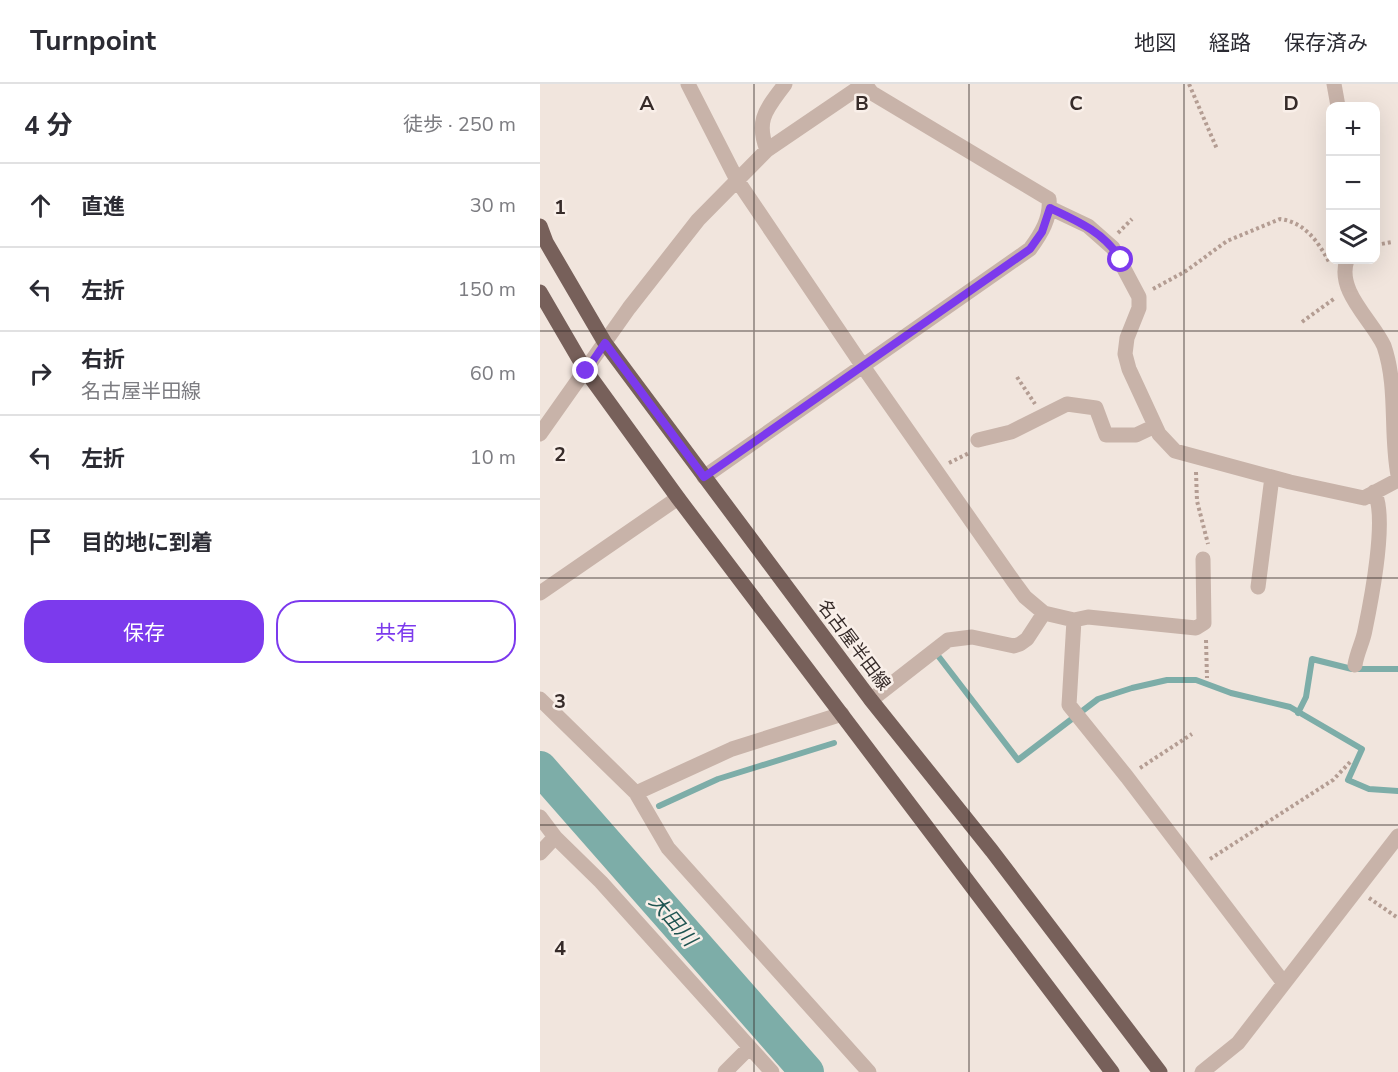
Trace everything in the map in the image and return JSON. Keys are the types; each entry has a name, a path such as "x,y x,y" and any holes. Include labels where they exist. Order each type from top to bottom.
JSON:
{"main road":[{"name":"名古屋半田線","path":"540,226 546,242 605,343 871,700 992,851 1160,1072"},
{"path":"540,292 586,371 678,498 1112,1072"}],"street":[{"path":"688,84 737,180 862,365 1025,597 1044,613 1074,620 1088,617 1196,628 1201,625 1206,614 1203,559"},
{"path":"767,150 761,134 763,114 785,84"},
{"path":"540,434 667,258 737,180 767,150 864,84 872,93 1049,199 1050,208 1042,232 1030,249 704,477"},
{"path":"1334,84 1337,102"},
{"path":"1050,208 1088,226 1113,248 1139,297 1139,308 1127,338 1125,354 1129,369 1155,426 1175,450 1272,477 1364,498 1398,480"},
{"path":"1347,264 1347,283 1377,332 1390,368 1398,475"},
{"path":"978,440 1011,432 1067,404 1096,408 1106,435 1136,435 1155,426"},
{"path":"1258,587 1272,477"},
{"path":"1355,665 1358,648 1365,633 1378,556 1379,501 1374,492"},
{"path":"540,593 678,498"},
{"path":"871,700 948,640 972,637 1014,646 1027,639 1044,613"},
{"path":"1074,620 1069,705 1127,777 1283,982"},
{"path":"540,699 636,793 668,848 869,1072"},
{"path":"636,793 732,749 842,714"},
{"path":"540,817 555,837 601,882 772,1072"},
{"path":"1202,1072 1238,1043 1398,836"},
{"path":"540,853 555,837"},
{"path":"725,1072 749,1048"}],"path":[{"path":"1189,84 1217,149"},
{"path":"1139,297 1186,271 1227,241 1280,219 1289,220 1317,238 1333,269 1347,283 1302,322"},
{"path":"1380,244 1392,242"},
{"path":"1017,377 1043,416"},
{"path":"937,473 978,446 978,440"},
{"path":"1196,456 1197,501 1201,520 1206,530 1210,557 1203,559"},
{"path":"1201,625 1206,634 1207,678"},
{"path":"1127,777 1192,734"},
{"path":"1196,868 1334,780 1352,760"},
{"path":"1356,890 1398,918"}],"waterway":[{"path":"939,657 1018,760 1098,699 1167,680 1196,680 1231,693 1290,707 1362,749 1348,780 1369,789 1398,791"},
{"path":"1298,713 1306,697 1312,659 1352,669 1398,669"},
{"path":"659,806 718,779 834,743"},
{"name":"大田川","path":"540,768 807,1072"}],"route":[{"path":"586,371 605,343 704,477 1030,249 1042,232 1050,208 1088,226 1113,248 1121,260"}]}
